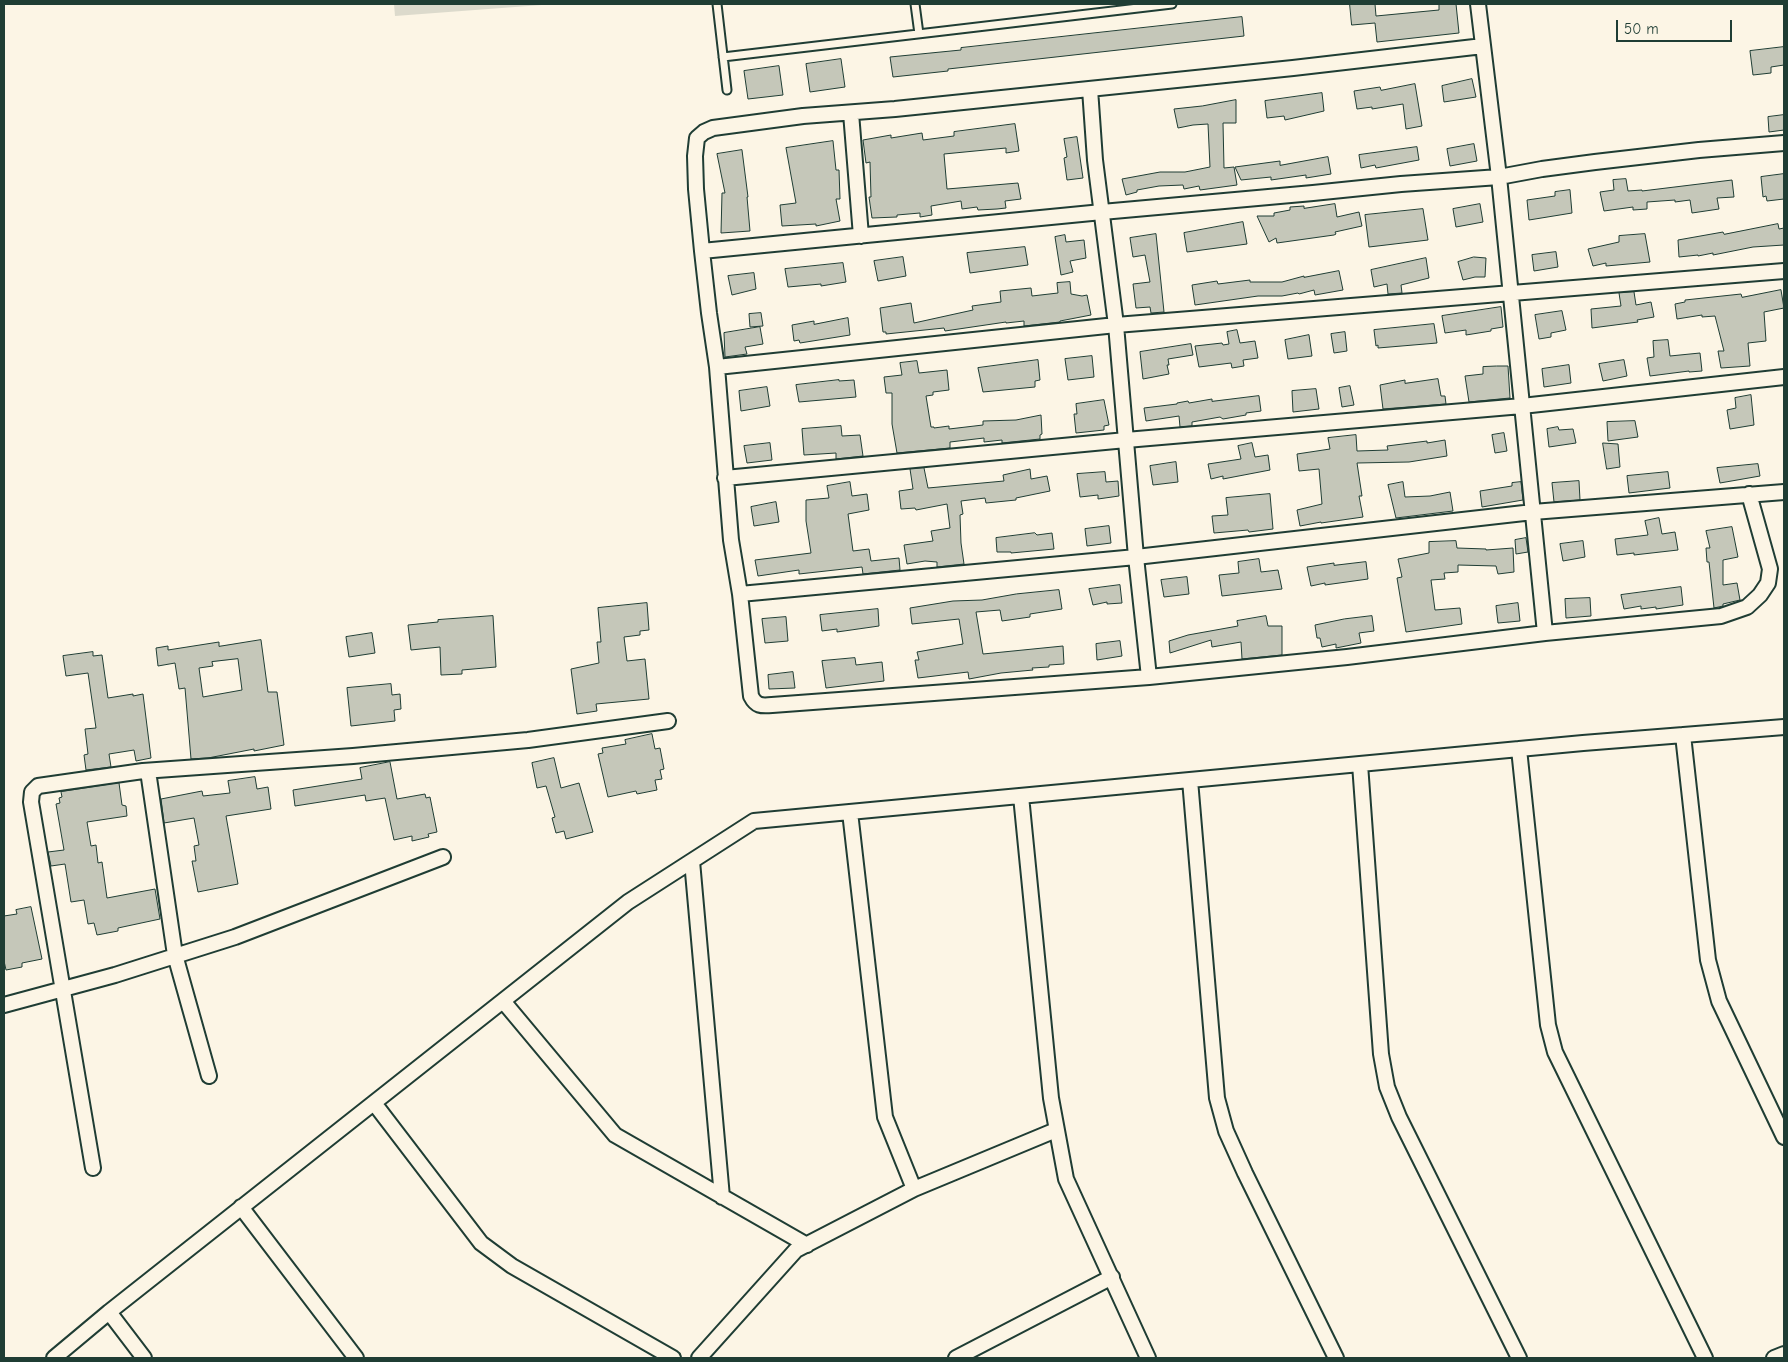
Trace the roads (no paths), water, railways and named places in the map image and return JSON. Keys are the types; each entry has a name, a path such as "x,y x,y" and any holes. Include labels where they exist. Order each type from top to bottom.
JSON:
{"street":[{"path":"1478,4 1499,177 1545,633"},
{"path":"1483,46 1090,89 851,113 802,116 712,128 697,138 695,156 696,189 709,313 717,367 731,540 740,594 751,696 754,702 760,706 1149,677 1348,657 1545,633 1722,616 1747,607 1760,595 1768,583 1770,569 1749,494"},
{"path":"1090,89 1095,160 1116,325 1136,557 1149,677"},
{"path":"851,113 861,236"},
{"path":"702,251 1102,212 1313,194 1401,184 1499,177 1604,161 1784,143"},
{"path":"717,367 1116,325 1784,270"},
{"path":"725,478 1126,440 1522,406 1784,376"},
{"path":"740,594 1136,557 1533,512 1784,492"},
{"path":"93,1168 31,802 32,792 38,786 148,771 528,740 668,721"},
{"path":"54,1358 109,1312 628,902 754,821 1518,749 1784,727"},
{"path":"1683,735 1708,960 1719,1001 1784,1137"},
{"path":"1518,749 1548,1026 1555,1052 1705,1358"},
{"path":"1360,764 1381,1054 1387,1087 1399,1117 1519,1358"},
{"path":"148,771 176,956 209,1076"},
{"path":"1190,780 1217,1098 1226,1131 1245,1173 1336,1358"},
{"path":"1021,796 1050,1098 1066,1179 1148,1358"},
{"path":"850,812 885,1118 914,1189"},
{"path":"4,1006 176,956 234,937 443,857"},
{"path":"692,861 722,1197"},
{"path":"503,1001 615,1135 807,1246"},
{"path":"374,1102 481,1243 512,1266 673,1358"},
{"path":"699,1358 796,1250 914,1189 1056,1130"},
{"path":"242,1208 356,1358"},
{"path":"956,1358 1112,1277"},
{"path":"109,1312 144,1358"},
{"path":"1774,1358 1784,1354"}],"lane":[{"path":"717,4 727,90"},
{"path":"915,4 919,34"},
{"path":"723,57 1172,4"}]}
